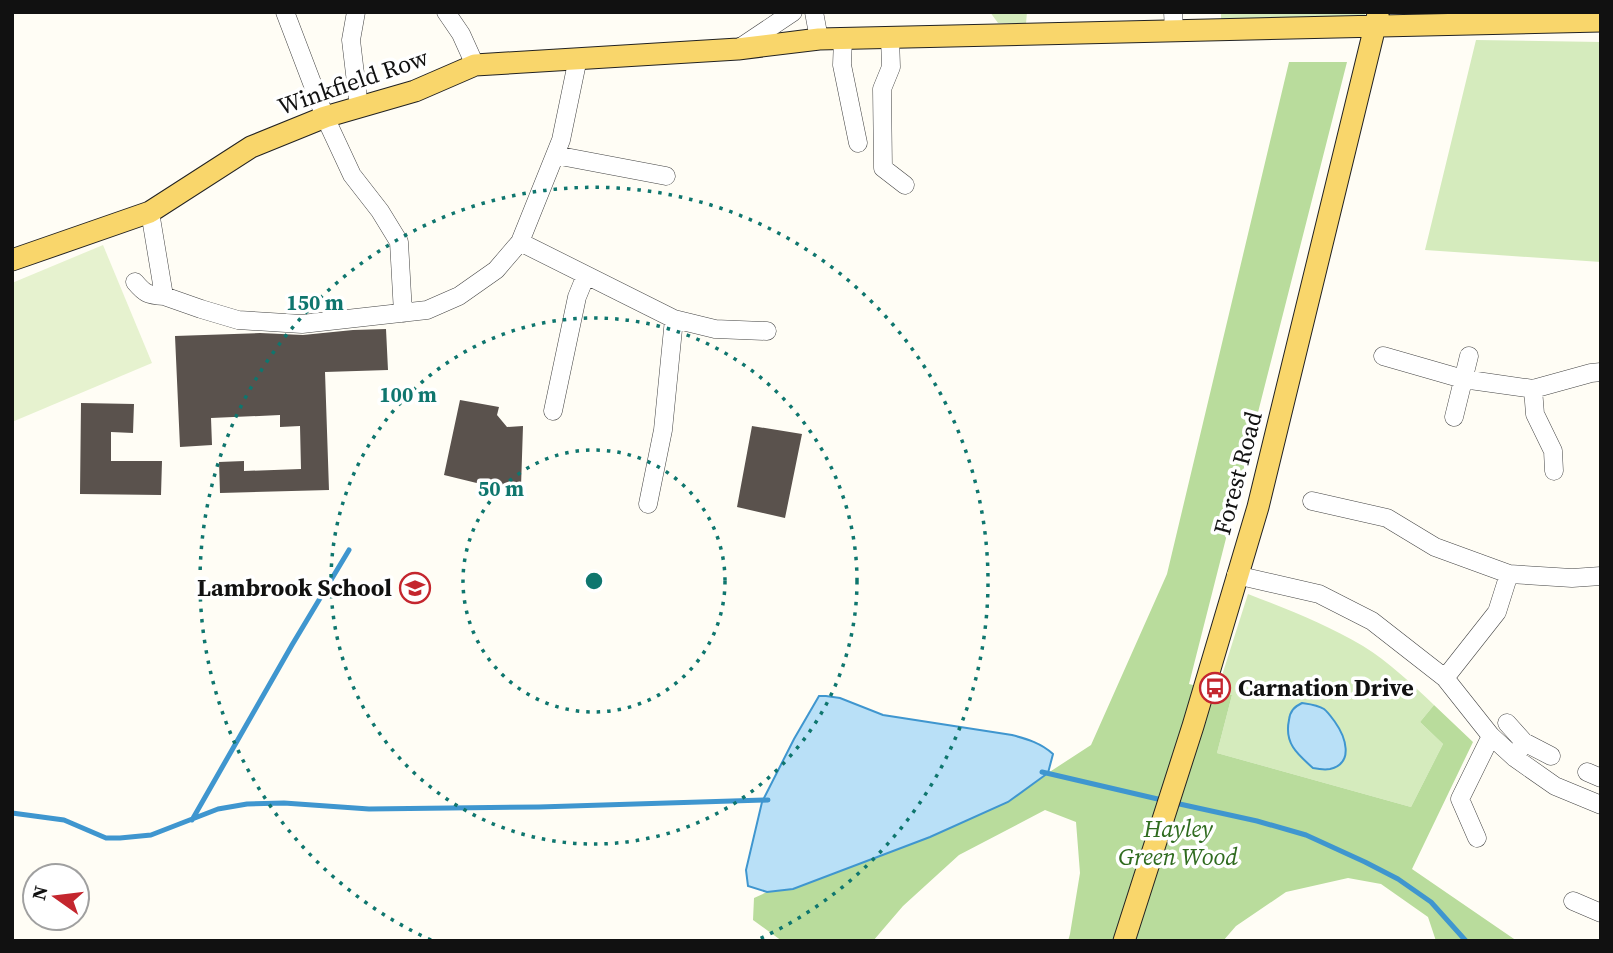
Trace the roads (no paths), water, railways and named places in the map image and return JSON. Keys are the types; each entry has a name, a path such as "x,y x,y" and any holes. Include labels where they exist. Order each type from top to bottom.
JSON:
{"main road":[{"name":"Forest Road","path":"1124,941 1193,726 1258,507 1377,19"},
{"name":"Winkfield Row","path":"14,253 150,212 251,147 325,117 415,91 475,65 738,49 819,38 890,37 1174,21 1601,21"}],"street":[{"path":"285,12 325,117 352,176 380,211 399,242 403,313"},
{"path":"356,12 351,40 359,108"},
{"path":"446,12 475,65"},
{"path":"738,49 793,12"},
{"path":"814,12 819,38"},
{"path":"890,37 891,67 882,89 883,168 905,185"},
{"path":"843,38 842,65 858,143"},
{"path":"135,282 150,296 164,296 238,320 302,324 427,310 458,296 496,271 520,242 561,140 578,58"},
{"path":"555,155 666,176"},
{"path":"150,212 164,296"},
{"path":"520,242 674,318 715,329 767,331"},
{"path":"553,411 578,298 586,275"},
{"path":"648,504 663,430 674,318"},
{"path":"1383,356 1463,379 1533,389 1601,372"},
{"path":"1454,417 1469,356"},
{"path":"1533,389 1535,414 1553,451 1555,471"},
{"path":"1312,501 1387,518 1435,547 1509,574 1572,578 1601,576"},
{"path":"1445,678 1497,612 1509,574"},
{"path":"1236,575 1319,594 1372,621 1445,678 1490,736 1519,750 1551,756"},
{"path":"1507,723 1519,750 1555,786 1601,805"},
{"path":"1477,838 1460,799 1490,736"},
{"path":"1573,901 1601,913"}],"water":[{"path":"819,696 840,698 883,715 1012,735 1028,740 1053,754 1048,773 1008,802 930,837 793,889 767,892 748,886 746,870 762,802"},
{"path":"1302,703 1324,709 1339,728 1346,748 1343,761 1338,766 1328,769 1313,768 1290,742 1290,717 1293,710"}],"waterway":[{"path":"192,820 349,550"},
{"path":"1042,772 1162,800"},
{"path":"12,813 64,820 106,838 120,838 151,835 218,809 247,804 284,803 369,809 768,800"},
{"path":"1175,803 1306,835 1365,862 1398,879 1431,902 1466,941"}],"place":[{"name":"Lambrook School","path":"415,588"},
{"name":"Carnation Drive","path":"1215,688"}],"park label":[{"name":"Hayley Green Wood","path":"1178,843"}]}
